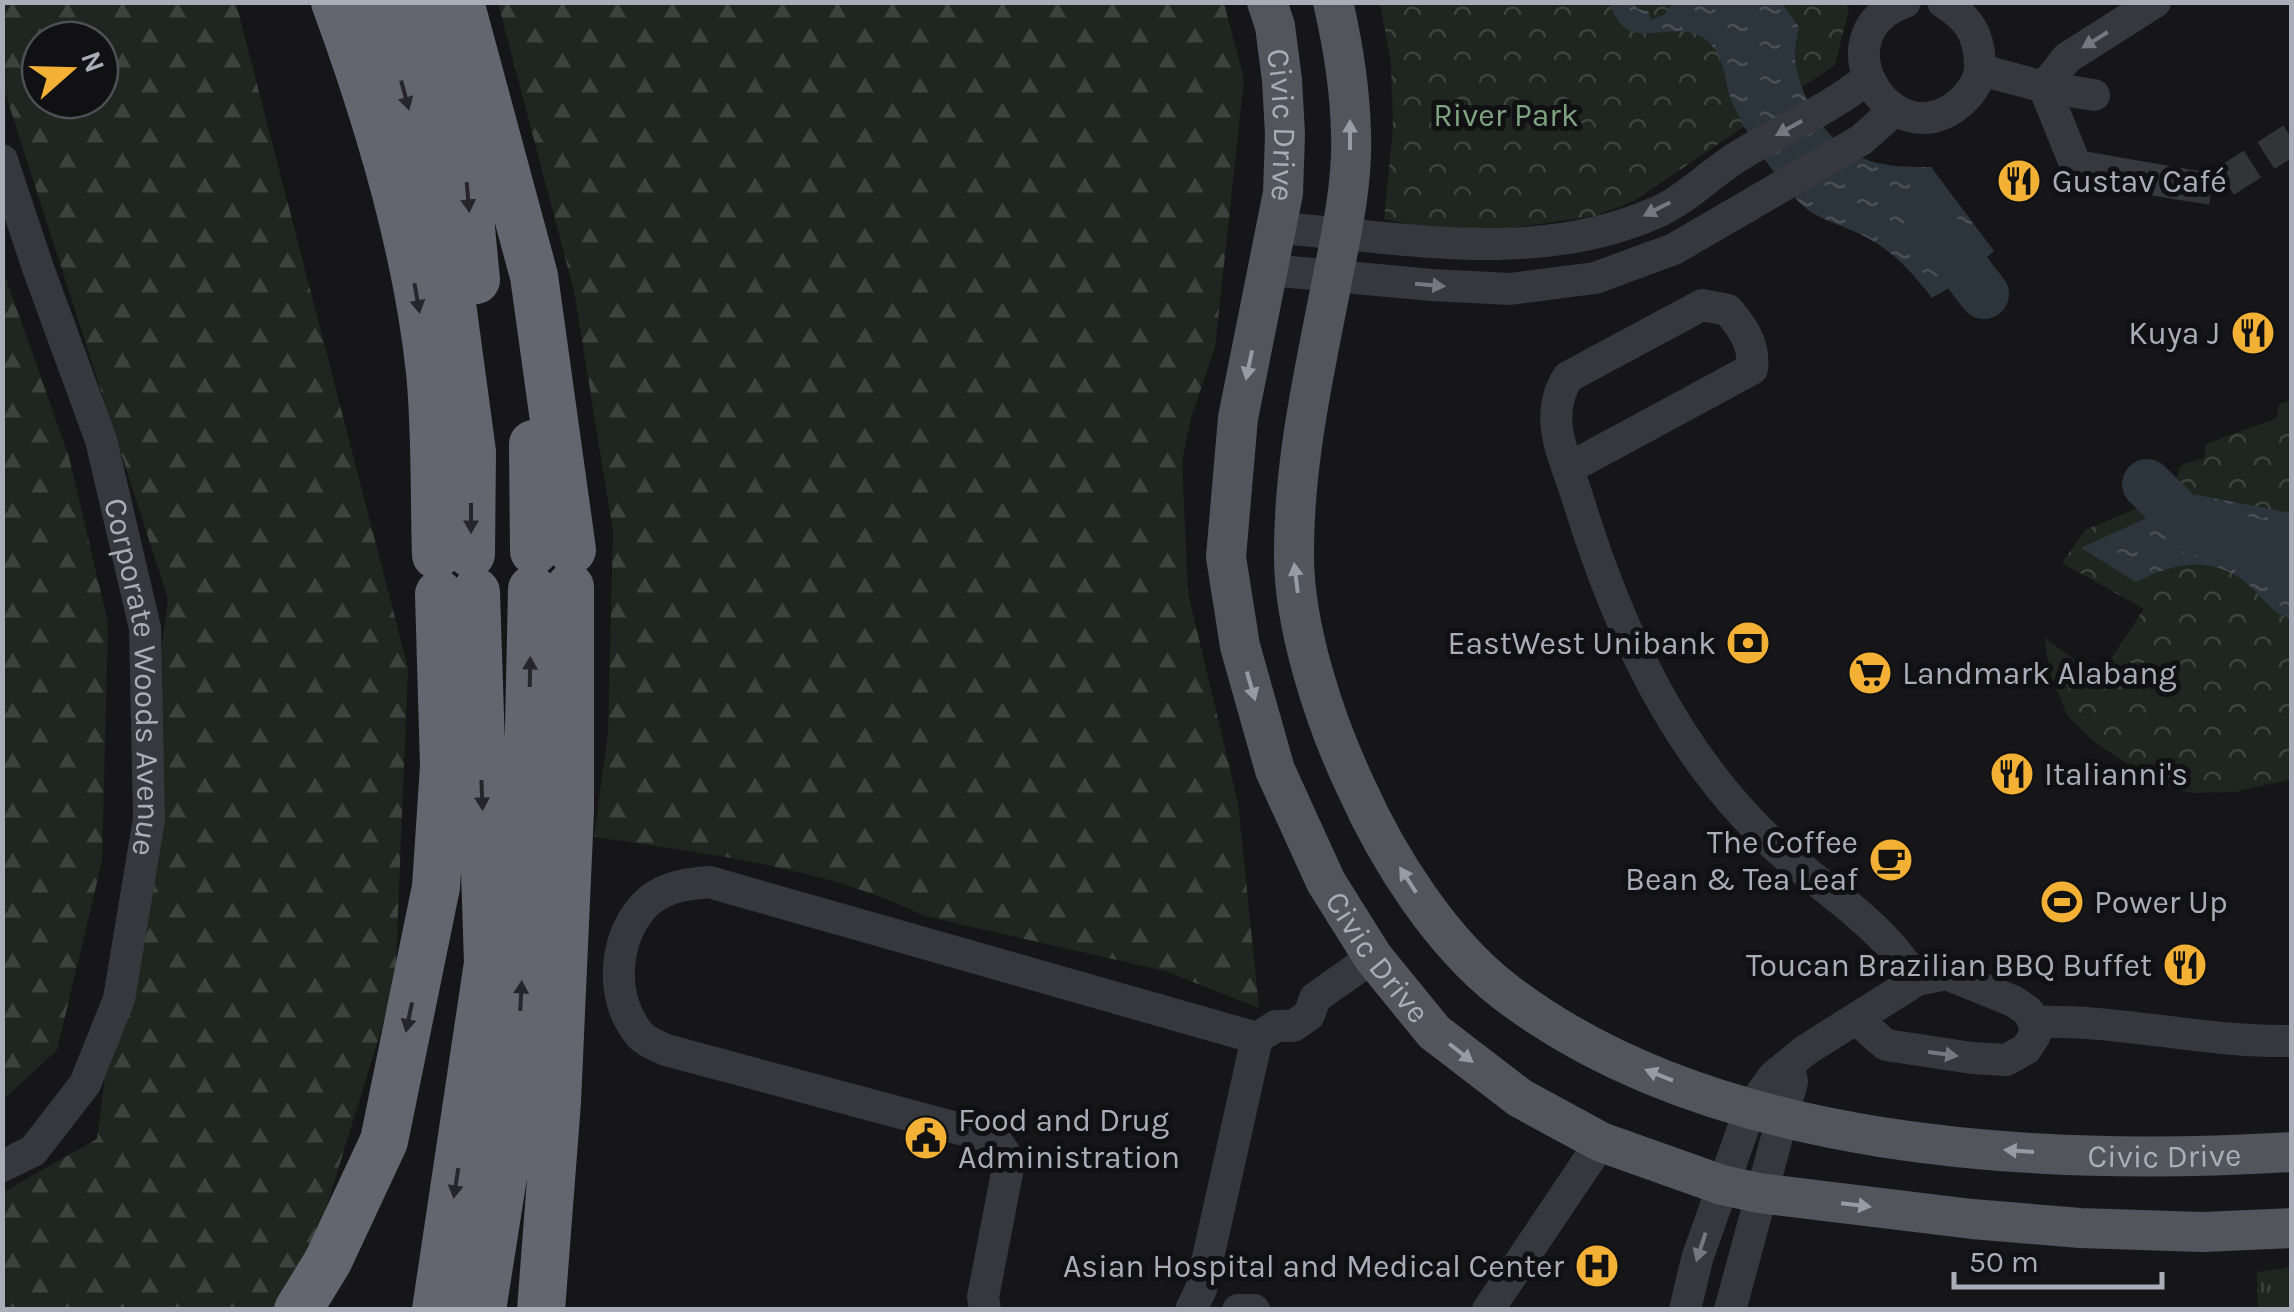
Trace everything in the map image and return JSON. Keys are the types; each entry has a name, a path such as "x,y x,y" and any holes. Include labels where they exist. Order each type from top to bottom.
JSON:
{"highway":[{"path":"335,2 364,80 406,237 430,372 455,574 488,963 514,1094 541,1310"},
{"path":"374,2 431,189 450,289 472,452"},
{"path":"298,1310 328,1260 384,1141 436,888 455,574 482,346 466,176 430,46 412,2"},
{"path":"460,2 530,259 541,316 532,468 552,569 514,1094 482,1310"},
{"path":"436,1310 514,1094"}],"main road":[{"name":"Civic Drive","path":"1267,2 1275,26 1286,134 1278,228 1238,418 1226,557 1240,646 1275,770 1326,882 1372,957 1434,1032 1520,1098 1601,1142 1740,1189 1972,1219 2080,1228 2202,1232 2292,1228"},
{"name":"Civic Drive","path":"1333,2 1346,65 1352,135 1342,232 1300,440 1294,556 1302,621 1333,738 1376,831 1434,920 1502,989 1572,1036 1658,1076 1765,1114 1979,1149 2199,1158 2292,1152"}],"street":[{"path":"1893,4 1872,27 1863,52 1867,79 1878,97 1895,110 1916,117 1937,115 1956,106 1972,90 1980,70 1978,39 1964,16 1943,2"},
{"path":"2044,87 2067,58 2155,2"},
{"path":"1980,70 2044,87 2094,94"},
{"path":"1278,228 1436,244 1506,246 1585,234 1657,213 1738,156 1840,100 1867,79"},
{"path":"2044,87 2076,166 2180,184"},
{"path":"1269,270 1432,286 1510,289 1595,278 1674,249 1862,140 1895,110"},
{"name":"Corporate Woods Avenue","path":"2,160 101,440 145,628 149,818 118,999 84,1084 33,1151 2,1166"},
{"path":"1569,468 1752,368 1754,354 1748,339 1728,310 1702,305 1568,377 1558,394 1554,418 1569,468 1598,558 1634,644 1678,732 1710,776 1772,843 1888,942 1917,980"},
{"path":"985,1310 983,1297 1008,1168 1004,1152 994,1138 666,1050 642,1038 626,1013 618,987 630,924 651,900 678,884 709,882 1266,1032"},
{"path":"1191,1310 1201,1288 1266,1032 1281,1008 1297,998 1315,998 1372,957"},
{"path":"1686,1310 1697,1259 1740,1189 1774,1076 1820,1039 1917,980 1946,974 2013,1000 2028,1010 2035,1035 2026,1049 2006,1060 1972,1058 1886,1045 1856,1019"},
{"path":"2034,1022 2084,1020 2246,1042 2292,1041"},
{"path":"1488,1310 1601,1142"},
{"path":"1730,1310 1740,1189"},
{"path":"1238,1310 1254,1310"}],"green space":[{"name":"River Park","path":"1845,2 1849,9 1835,65 1634,201 1595,216 1499,230 1413,225 1384,219 1393,127 1391,64 1380,3"},
{"path":"3,3 236,3 408,668 395,985 295,1309 3,1309 2,1193 97,1139 168,599 3,86"},
{"path":"498,3 1224,3 1244,79 1215,347 1191,418 1182,462 1188,593 1238,803 1259,1008 1165,971 924,916 887,899 806,874 594,837 608,733 613,532 574,291"},
{"path":"3,270 69,457 108,623 102,861 57,1050 3,1100"},
{"path":"2291,400 2291,779 2235,792 2191,793 2152,781 2093,741 2067,715 2051,676 2044,637 2098,678 2144,609 2062,563 2085,530 2181,490 2177,476 2181,465 2204,458 2206,444 2277,418 2279,404"},
{"path":"2291,1267 2291,1309 2258,1309 2257,1272"}],"water":[{"path":"1610,3 1633,3 1648,11 1651,20 1665,14 1673,3 1782,3 1799,27 1795,54 1802,87 1826,130 1849,151 1870,161 1931,167 1994,251 1985,259 1989,264 1932,298 1884,248 1820,217 1797,200 1746,130 1730,96 1718,54 1707,41 1681,31 1640,33 1628,29 1618,20"},
{"path":"2197,495 2291,513 2291,619 2275,611 2240,578 2212,566 2167,569 2136,582 2081,548"}],"waterway":[{"path":"1929,223 1984,294"},
{"path":"2147,484 2193,529 2292,552"}],"tunnel":[{"path":"2180,184 2213,189 2292,139"}],"place":[{"name":"Gustav Café","path":"2019,181"},
{"name":"Kuya J","path":"2253,333"},
{"name":"EastWest Unibank","path":"1748,643"},
{"name":"Landmark Alabang","path":"1870,673"},
{"name":"Italianni's","path":"2012,774"},
{"name":"The Coffee Bean & Tea Leaf","path":"1891,860"},
{"name":"Power Up","path":"2062,902"},
{"name":"Toucan Brazilian BBQ Buffet","path":"2185,965"},
{"name":"Food and Drug Administration","path":"926,1138"},
{"name":"Asian Hospital and Medical Center","path":"1597,1266"}]}
